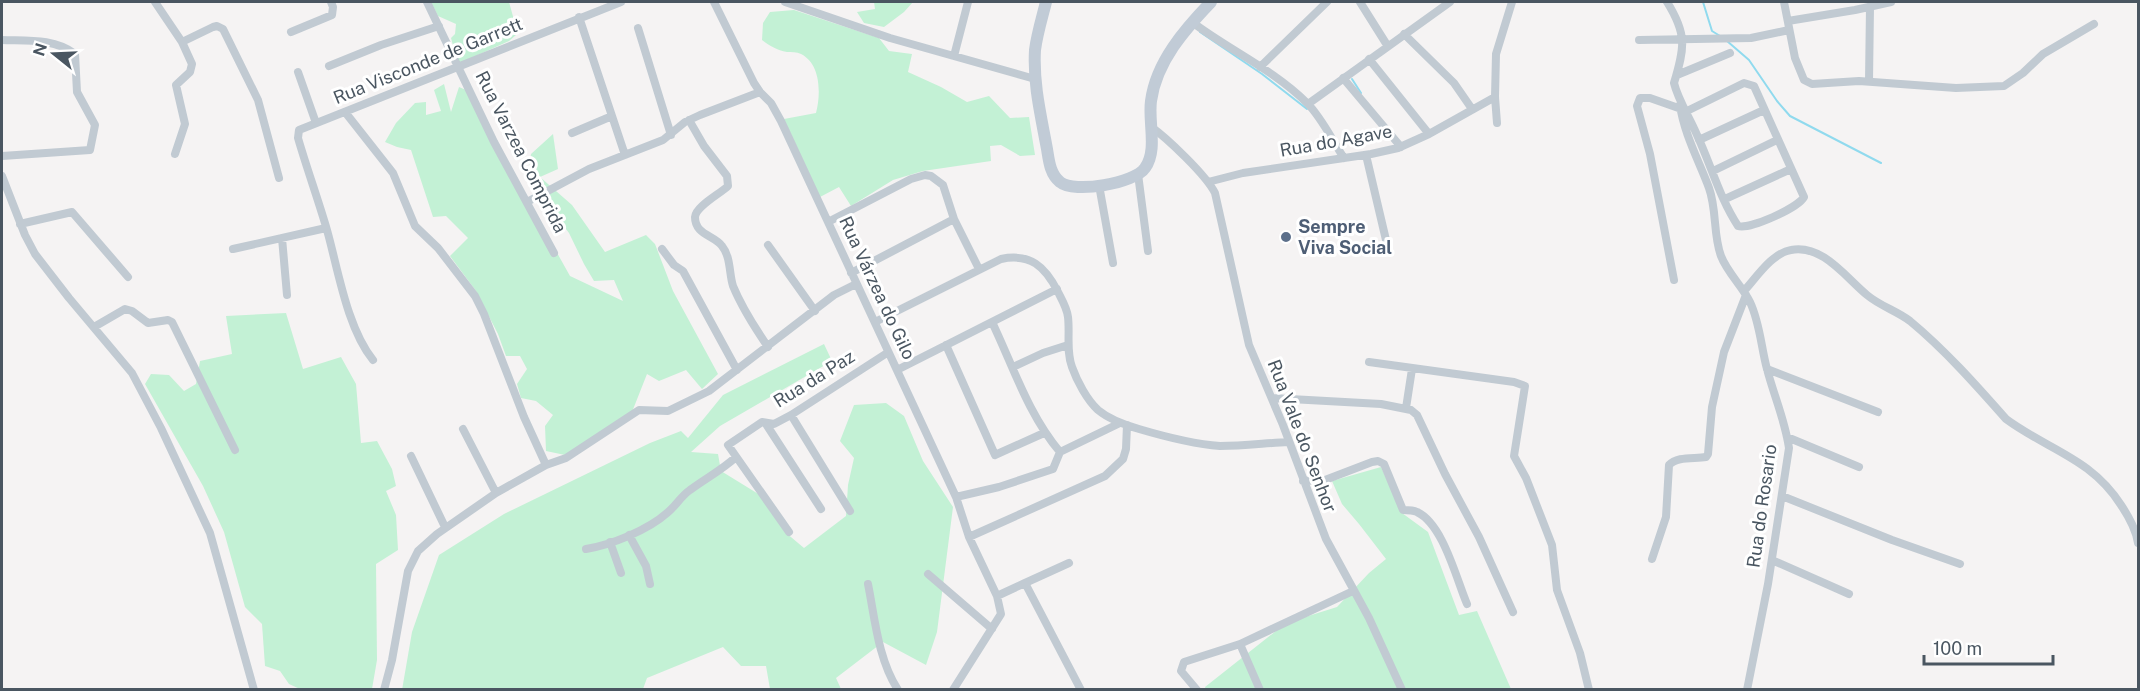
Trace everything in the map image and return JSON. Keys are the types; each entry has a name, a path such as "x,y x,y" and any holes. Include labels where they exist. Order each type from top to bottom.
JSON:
{"street":[{"path":"155,2 180,38 192,64 190,72 176,85 185,124 175,154"},
{"path":"291,32 332,15 331,2"},
{"name":"Rua Varzea Comprida","path":"427,2 494,142 554,253"},
{"path":"590,2 594,12"},
{"name":"Rua Visconde de Garrett","path":"326,228 298,135 299,130 621,2"},
{"name":"Rua Várzea do Gilo","path":"714,2 760,92 771,103 828,222 956,497 969,537 997,596"},
{"path":"785,2 890,38 1035,79"},
{"path":"954,56 968,2"},
{"path":"1046,2 1035,50 1035,79 1050,166 1054,176 1065,186 1075,188 1126,180 1141,172"},
{"path":"1148,251 1141,172 1150,154 1151,98 1161,67 1172,48 1211,2"},
{"path":"1260,67 1327,2"},
{"path":"1360,2 1387,45"},
{"path":"1308,104 1387,45 1450,2"},
{"path":"1497,123 1496,54 1512,2"},
{"path":"1667,2 1684,38 1674,83 1684,110 1734,219 1741,228 1745,228 1796,206 1804,197 1754,86 1744,83 1684,110 1650,98 1640,98 1637,102 1650,154 1674,280"},
{"path":"1784,2 1795,58 1804,80 1812,84 1869,81 1956,88 2004,86 2023,73 2043,54 2094,24"},
{"path":"1639,40 1751,38 1788,25 1891,2"},
{"path":"1869,81 1870,7"},
{"path":"579,17 625,155"},
{"path":"1192,22 1260,67 1308,104 1344,158"},
{"path":"180,38 217,26 223,29 258,100 279,178"},
{"path":"329,66 381,45 439,26"},
{"path":"638,28 672,135"},
{"path":"1404,33 1454,83 1472,109"},
{"path":"2,40 47,42 65,46 75,54 77,92 95,125 90,150 2,156"},
{"path":"1677,75 1730,53"},
{"path":"1369,59 1429,134"},
{"path":"298,72 316,123"},
{"path":"1343,78 1401,147"},
{"path":"527,202 568,179 672,135 689,120 760,92"},
{"name":"Rua do Agave","path":"1208,182 1255,171 1401,147 1495,97"},
{"name":"Rua do Rosario","path":"1684,110 1692,146 1710,190 1715,209 1719,252 1745,293 1757,321 1767,369 1781,410 1789,448 1772,560 1747,690"},
{"path":"1699,140 1764,110"},
{"path":"345,112 393,173 415,226 438,248 475,296 546,465"},
{"path":"572,133 612,116"},
{"path":"689,120 699,140 727,176 728,182 728,186 723,191 698,211 695,219 704,235 722,246 726,253 733,286 768,347"},
{"path":"1150,126 1208,182"},
{"path":"1713,171 1777,140"},
{"path":"1366,154 1386,240"},
{"path":"1725,199 1791,169"},
{"path":"828,222 911,179 925,175 937,179 943,185 954,219 979,269"},
{"path":"2,176 20,224 35,254 132,373 210,533 254,690"},
{"name":"Rua Vale do Senhor","path":"1208,182 1217,198 1249,345 1272,398 1326,539 1369,618 1402,690"},
{"path":"1099,185 1113,263"},
{"path":"20,224 72,212 128,277"},
{"path":"851,273 954,219"},
{"path":"233,249 326,228 358,335 373,360"},
{"path":"282,238 287,295"},
{"path":"768,245 814,311"},
{"path":"662,249 674,265 683,271 737,370"},
{"path":"1652,559 1666,517 1669,465 1676,460 1701,458 1708,454 1712,407 1724,352 1745,293 1773,260 1781,253 1790,250 1809,252 1833,264 1868,297 1906,319 1926,335 2006,418 2020,429 2080,462 2094,473 2110,488 2129,516 2139,543"},
{"path":"875,322 1001,259 1013,257 1025,259 1042,267 1065,305 1072,367 1090,401 1099,410 1124,424 1169,438 1233,446 1288,442"},
{"path":"384,690 392,660 404,591 418,551 446,527 496,493 546,465 566,458 639,410 668,411 709,391 834,295 856,284"},
{"path":"897,370 1057,289"},
{"path":"94,327 125,309 132,311 148,323 168,320 172,322 235,450"},
{"path":"992,322 1019,384 1044,433 1060,452"},
{"path":"946,345 994,455 1044,433"},
{"path":"1012,367 1043,352 1068,345"},
{"name":"Rua da Paz","path":"736,457 728,445 762,422 774,424 791,415 887,353"},
{"path":"1369,362 1514,382 1525,386 1514,456 1529,484 1552,545 1557,590 1580,653 1589,690"},
{"path":"1408,409 1412,369"},
{"path":"1767,369 1878,412"},
{"path":"1272,398 1381,404 1408,409 1417,415 1479,537 1513,612"},
{"path":"791,415 850,511"},
{"path":"766,424 821,509"},
{"path":"956,497 999,487 1053,469 1060,452 1124,424"},
{"path":"969,537 1105,476 1123,459 1126,449 1124,424"},
{"path":"463,429 496,493"},
{"path":"1787,437 1859,467"},
{"path":"411,456 446,527"},
{"path":"586,549 629,536 667,514 689,490 724,468 736,457 789,532"},
{"path":"1303,481 1325,480 1372,462 1378,461 1384,464 1403,510 1415,511 1438,531 1467,604"},
{"path":"1782,496 1892,540 1960,564"},
{"path":"629,536 646,566 650,584"},
{"path":"610,542 621,573"},
{"path":"1772,560 1849,594"},
{"path":"955,689 1001,614 997,596 1069,563"},
{"path":"928,574 992,629"},
{"path":"1025,583 1081,690"},
{"path":"868,584 884,663 898,690"},
{"path":"1197,690 1181,671 1185,662 1240,644 1353,591"},
{"path":"1240,644 1260,690"}],"green space":[{"path":"431,2 509,2 514,20 504,24 516,35 509,41 458,64 451,38 455,34 456,24 438,16"},
{"path":"874,2 913,2 884,27 864,23 857,12 875,9"},
{"path":"794,10 879,38 889,51 912,54 908,72 967,102 989,96 1010,118 1029,117 1035,155 1020,156 1001,145 990,146 991,161 923,171 893,180 851,206 839,187 820,197 784,119 816,113 819,89 816,72 808,59 801,54 780,50 762,40 763,23 770,12"},
{"path":"444,84 451,112 459,87 466,90 570,276 623,301 614,280 594,281 569,233 528,179 531,154 553,134 558,169 540,177 572,205 605,252 646,235 655,244 673,291 718,374 702,389 686,370 659,381 647,374 632,412 565,455 546,451 545,426 553,415 536,401 521,398 517,384 527,369 520,356 506,356 498,334 476,291 450,256 468,238 446,216 433,217 411,150 385,142 396,123 415,103 426,102 426,115 441,111 434,90"},
{"path":"286,313 303,369 341,357 356,384 361,443 377,441 392,469 396,486 386,491 396,515 398,550 376,564 377,660 372,689 300,689 289,684 280,671 265,666 262,624 245,607 224,532 203,486 145,384 151,374 169,375 184,391 196,384 200,361 232,354 226,316"},
{"path":"824,344 832,361 720,426 691,452 718,454 721,471 760,495 785,532 804,548 846,516 848,485 854,458 840,441 854,405 886,403 904,416 923,461 953,507 937,632 926,665 883,642 836,678 841,689 770,689 766,666 741,666 723,647 647,678 643,689 402,690 412,632 439,555 504,514 650,443 681,431 688,438 723,395"},
{"path":"1381,467 1402,513 1428,532 1459,615 1477,611 1511,689 1206,690 1205,687 1286,623 1337,607 1369,573 1386,559 1342,504 1332,481"}],"waterway":[{"path":"1703,2 1712,31 1720,36"},
{"path":"1200,32 1262,74 1307,109"},
{"path":"1727,41 1749,60 1790,116 1881,163"},
{"path":"1352,79 1361,93"}],"place":[{"name":"Sempre Viva Social","path":"1286,237"}]}
